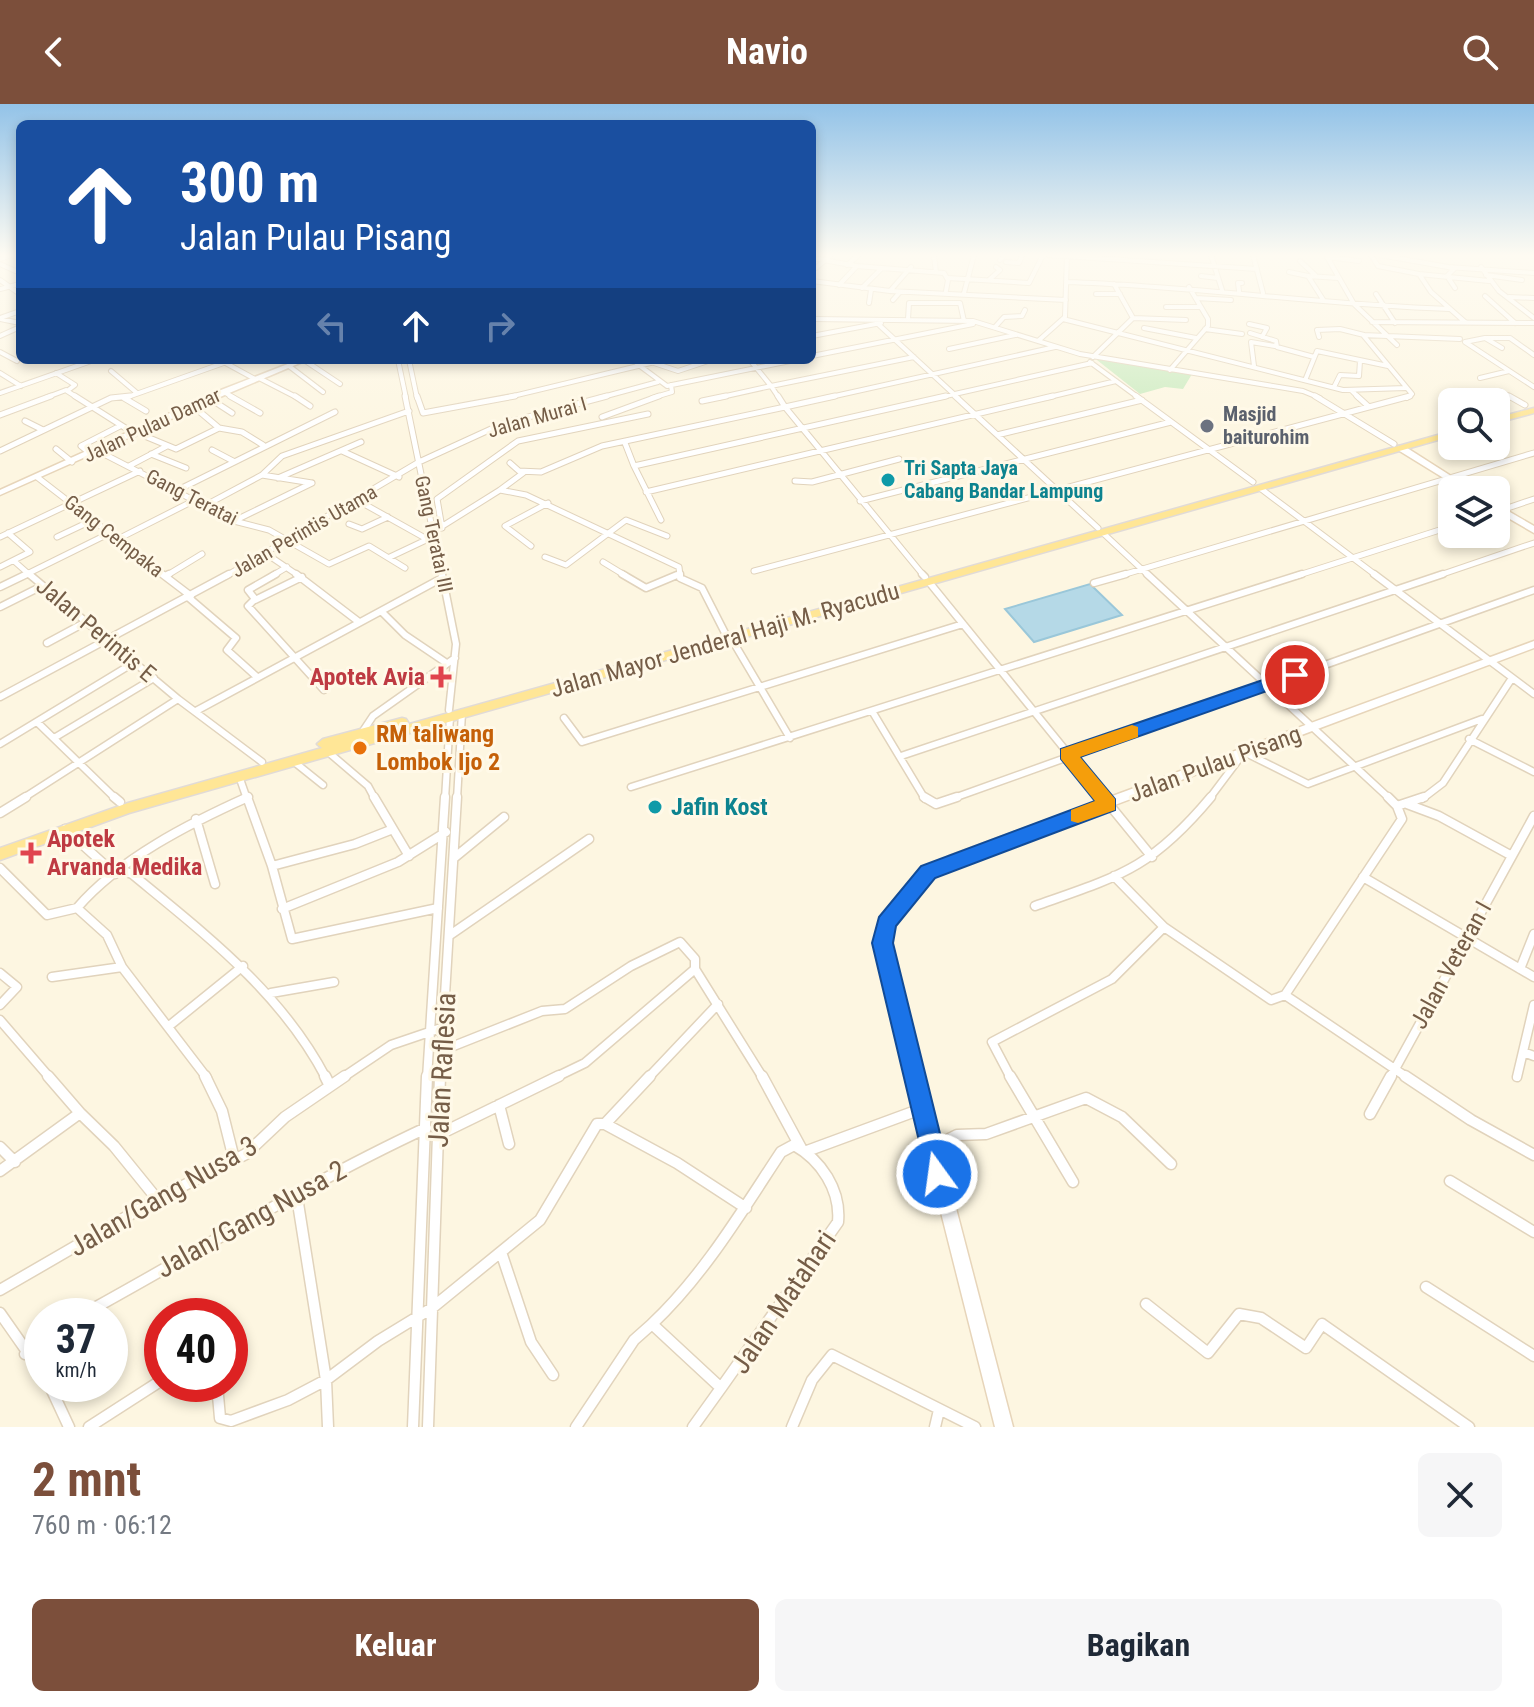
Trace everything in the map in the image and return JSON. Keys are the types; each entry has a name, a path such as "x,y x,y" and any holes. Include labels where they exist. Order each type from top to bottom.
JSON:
{"main road":[{"path":"1510,411 1531,408"},
{"path":"1510,416 1531,408"},
{"name":"Jalan Mayor Jenderal Haji M. Ryacudu","path":"1398,446 1438,431"},
{"name":"Jalan Mayor Jenderal Haji M. Ryacudu","path":"0,845 120,802 292,756 293,761 730,634 1438,436"},
{"name":"Jalan Mayor Jenderal Haji M. Ryacudu","path":"759,627 783,623 927,580"},
{"name":"Jalan Mayor Jenderal Haji M. Ryacudu","path":"0,854 65,829 239,776 264,764 363,731 455,712"},
{"path":"303,751 301,756 325,752"}],"street":[{"path":"964,317 964,321"},
{"path":"995,327 1004,317 1009,317"},
{"path":"1170,370 1205,329 1208,321 1206,317"},
{"path":"1367,317 1397,345"},
{"path":"1390,317 1395,323"},
{"path":"1459,317 1467,323"},
{"path":"1508,317 1515,323"},
{"path":"1092,360 1133,318 1186,320"},
{"path":"0,319 15,322"},
{"path":"816,319 979,322 1092,360 1534,694"},
{"path":"816,335 901,319"},
{"path":"1038,341 1063,319 1352,391 1406,388"},
{"path":"1372,322 1515,323 1534,320"},
{"path":"816,355 979,322"},
{"path":"1233,332 1236,322"},
{"path":"1439,323 1534,387"},
{"path":"878,324 1354,765 1397,806 1402,819 1285,995 1277,1000 1271,1000 1164,927 1114,876"},
{"path":"1249,324 1267,328 1262,337"},
{"path":"1144,328 1196,338"},
{"path":"1319,337 1317,330 1325,328 1364,335 1463,340 1510,338 1534,355"},
{"path":"1205,329 1242,334"},
{"path":"1250,333 1314,357"},
{"path":"949,349 1017,335"},
{"path":"754,571 1410,397 1364,335"},
{"path":"1485,338 1502,348"},
{"path":"1247,383 1251,342 1276,343 1284,339"},
{"path":"510,463 523,473 538,475 580,453 1058,347"},
{"path":"1306,378 1318,351 1388,366"},
{"path":"0,352 16,360"},
{"path":"0,360 9,357"},
{"path":"702,401 914,357"},
{"path":"634,466 1092,360 1308,392 1346,412 1447,476"},
{"path":"1334,387 1340,375 1359,376 1360,361"},
{"path":"0,393 82,364"},
{"path":"0,451 111,398 124,398 214,364"},
{"path":"228,364 268,385 285,389 310,406"},
{"name":"Jalan Pulau Damar","path":"0,493 209,398 294,364"},
{"path":"310,364 340,384"},
{"name":"Gang Teratai III","path":"399,364 411,395 409,411 438,530 434,543 456,644 455,712"},
{"path":"409,364 411,395 420,412 428,413 494,402 651,364"},
{"name":"Jalan Murai I","path":"636,364 658,382 671,385 773,364"},
{"path":"657,364 678,371 699,364"},
{"path":"753,364 860,501 1152,857"},
{"path":"289,366 323,392"},
{"path":"111,371 137,393"},
{"path":"1480,378 1509,371"},
{"path":"0,373 21,386"},
{"path":"0,415 75,386 56,373"},
{"path":"646,492 1116,381"},
{"name":"Jalan Murai I","path":"420,461 502,424 658,382"},
{"path":"602,417 672,392 671,385"},
{"path":"66,390 135,434"},
{"path":"1352,391 1368,406"},
{"path":"224,392 260,413"},
{"path":"1510,396 1531,408"},
{"path":"124,398 146,411"},
{"path":"209,398 232,413"},
{"path":"997,435 1142,400"},
{"path":"193,406 219,428 242,432 263,445"},
{"path":"206,505 262,475 282,456 409,411"},
{"path":"178,490 263,445 335,412"},
{"path":"438,530 437,499 515,443 648,414"},
{"path":"25,421 43,430"},
{"path":"860,501 1171,422"},
{"name":"Gang Teratai","path":"120,426 81,446 140,471 234,521 259,526 329,564 369,546 390,557"},
{"path":"147,437 177,449 219,428"},
{"path":"278,478 361,442"},
{"path":"625,443 661,520"},
{"path":"129,466 167,446"},
{"path":"56,449 72,462"},
{"path":"212,450 233,461"},
{"path":"342,451 399,477"},
{"path":"1457,476 1534,453"},
{"path":"151,454 186,468"},
{"path":"795,481 806,483 899,459"},
{"name":"Jalan Perintis Utama","path":"0,697 190,596 399,477 420,461"},
{"path":"0,537 140,471"},
{"path":"438,530 523,473"},
{"path":"234,521 312,483 304,479 262,475"},
{"name":"Gang Cempaka","path":"37,477 190,596"},
{"path":"1094,583 1438,482"},
{"path":"500,490 548,503 606,536 679,567 677,575"},
{"path":"1510,506 1534,499"},
{"path":"118,539 195,500"},
{"path":"357,500 434,543"},
{"path":"531,546 505,526 548,503"},
{"path":"349,524 362,529 388,517"},
{"path":"1510,517 1534,530"},
{"path":"57,537 93,520"},
{"path":"545,557 566,565 628,520 667,536"},
{"path":"631,787 1438,530"},
{"path":"0,567 30,552 8,533"},
{"path":"0,587 110,533"},
{"path":"405,568 390,557 426,540"},
{"path":"901,756 1534,543"},
{"path":"265,553 302,577 359,622"},
{"path":"165,576 202,554"},
{"name":"Jalan Perintis E","path":"14,561 178,699 264,764"},
{"path":"603,562 646,588 677,575"},
{"path":"255,600 248,590 287,567"},
{"path":"677,575 702,588 790,738"},
{"path":"302,577 248,606 324,690"},
{"path":"196,711 442,578"},
{"path":"0,607 42,586"},
{"path":"872,711 926,800 936,804 1067,754 1534,590"},
{"path":"190,596 236,638 227,650 257,677"},
{"path":"381,611 405,635 445,662"},
{"path":"47,643 86,622"},
{"path":"564,718 582,742 963,624"},
{"name":"Jalan Pulau Pisang","path":"1004,1427 888,974 883,933 894,912 928,872 1534,644"},
{"path":"363,731 373,716 445,662 455,658"},
{"path":"0,744 135,662"},
{"path":"54,738 154,678"},
{"path":"1397,806 1434,792 1443,783 1482,719 1512,678"},
{"name":"Jalan Perintis E","path":"0,813 178,699"},
{"name":"Jalan Raflesia","path":"413,1427 438,1135 433,1106 438,908 450,832 455,712"},
{"path":"1035,906 1114,876 1152,857 1203,804 1244,754 1303,784 1318,783 1354,765 1482,719"},
{"path":"37,722 81,761 120,802"},
{"path":"1469,739 1534,772"},
{"path":"325,752 368,786 409,856"},
{"path":"293,761 323,785"},
{"path":"239,776 272,866 289,936 297,940 438,908"},
{"path":"0,868 47,915 77,908 118,872 196,819 248,797"},
{"path":"1407,804 1439,816 1512,856"},
{"name":"Jalan Veteran I","path":"1370,1114 1534,816"},
{"path":"454,858 504,817"},
{"path":"196,819 215,884"},
{"path":"65,829 118,872 132,874 271,993 308,1041 330,1086"},
{"path":"272,866 355,844 393,829"},
{"path":"282,909 409,856 450,832"},
{"name":"Jalan Raflesia","path":"428,1427 426,1128 433,1106 441,1051 437,1028 450,935 454,858 450,832"},
{"path":"450,935 589,839"},
{"path":"1363,877 1534,977"},
{"path":"77,908 107,935 122,967 210,1082 222,1111 234,1159"},
{"path":"1073,1182 1030,1115 991,1045 993,1039 1112,979 1164,927"},
{"path":"1520,969 1534,934"},
{"name":"Jalan Matahari","path":"441,1051 542,1011 565,1009 674,943 680,942 688,949 695,959 695,969 750,1053 804,1150 840,1203 838,1222 752,1349 721,1388 650,1322"},
{"path":"169,1026 243,966"},
{"path":"52,977 122,967"},
{"path":"438,1135 595,1056 695,969"},
{"path":"0,973 17,987 0,1005"},
{"path":"271,993 334,982"},
{"path":"1285,995 1393,1069 1534,1155"},
{"path":"605,1124 718,1004"},
{"path":"1517,1077 1534,1005"},
{"path":"0,1020 80,1113 114,1146 157,1199"},
{"name":"Jalan/Gang Nusa 3","path":"0,1290 157,1199 256,1148 276,1124 391,1045 437,1028"},
{"path":"1523,1052 1534,1056"},
{"path":"931,1148 957,1135 986,1134 1030,1115 1086,1098 1134,1126 1171,1164"},
{"path":"499,1105 509,1144"},
{"path":"576,1427 634,1340 650,1322 671,1306 746,1208 785,1147 804,1150 921,1109"},
{"path":"0,1171 80,1113"},
{"path":"219,1402 220,1418 231,1421 288,1400 326,1380 425,1312 540,1220 597,1124 605,1124 677,1163 746,1208"},
{"name":"Jalan/Gang Nusa 2","path":"113,1298 297,1197 347,1165 426,1128"},
{"path":"0,1147 15,1162"},
{"path":"1450,1181 1534,1232"},
{"path":"297,1197 326,1380 328,1427"},
{"path":"501,1252 531,1342 553,1375"},
{"path":"1426,1287 1534,1356"},
{"path":"1146,1304 1208,1353 1239,1314 1261,1318 1306,1348 1322,1324 1469,1427"},
{"path":"0,1313 24,1352"},
{"path":"792,1427 812,1380 832,1355 975,1427"},
{"path":"693,1427 721,1388"},
{"path":"89,1427 144,1392"},
{"path":"57,1402 69,1427"},
{"path":"935,1427 939,1410"}],"green space":[{"path":"1097,360 1192,374 1183,389 1165,387 1140,394"}],"water":[{"path":"1090,584 1122,615 1034,642 1005,609"}],"slow traffic":[{"path":"1078,815 1108,804 1067,754 1132,732"}],"place":[{"name":"Masjid baiturohim","path":"1207,426"},
{"name":"Tri Sapta Jaya Cabang Bandar Lampung","path":"888,480"},
{"name":"Apotek Avia","path":"441,677"},
{"name":"RM taliwang Lombok Ijo 2","path":"360,748"},
{"name":"Jafin Kost","path":"655,807"},
{"name":"Apotek Arvanda Medika","path":"31,853"}],"route":[{"path":"937,1174 888,974 883,933 894,912 928,872 1108,804 1067,754 1295,675"}]}
